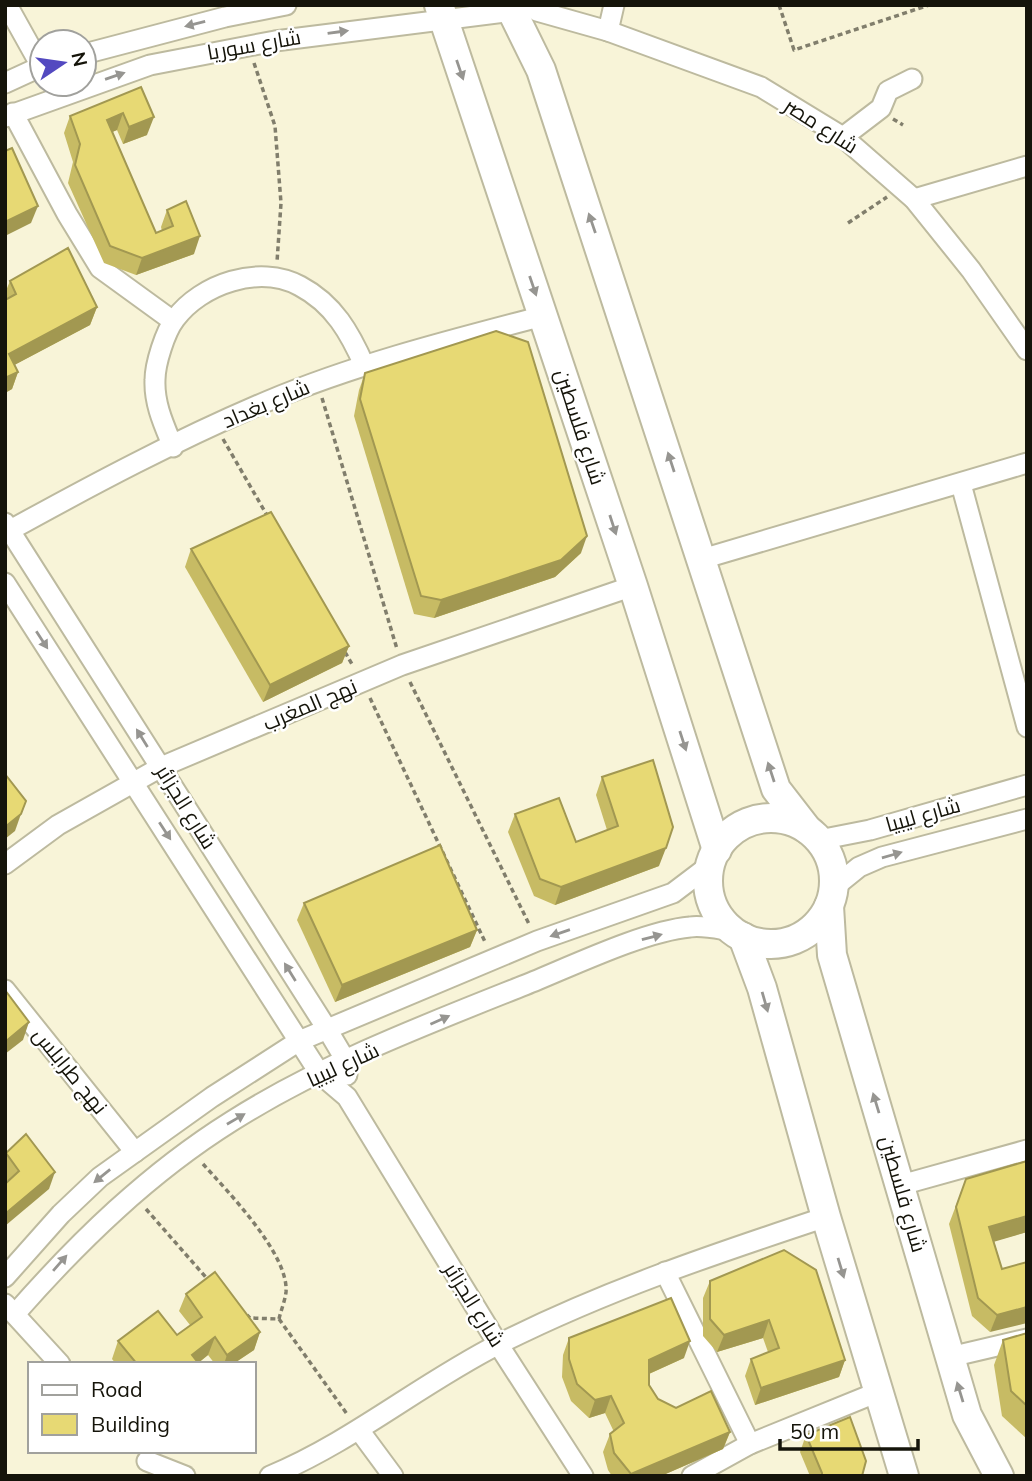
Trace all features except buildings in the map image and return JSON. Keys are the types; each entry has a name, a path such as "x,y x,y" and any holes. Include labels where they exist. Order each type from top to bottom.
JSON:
{"street":[{"path":"8,5 28,41"},
{"path":"608,31 614,5"},
{"path":"275,41 278,7"},
{"name":"شارع سوريا","path":"98,50 221,11 278,7"},
{"path":"522,8 776,789 813,834 829,855 834,872 831,897 814,927 793,941 759,943 738,934 720,917 712,901 709,883 714,858 730,834 747,823 768,818 788,820 813,834"},
{"name":"شارع مصر","path":"522,8 608,31 761,88 843,137 907,193 971,270 1027,350"},
{"name":"شارع سوريا","path":"9,115 149,65 441,12 522,8"},
{"name":"شارع فلسطين","path":"441,12 633,586 714,858"},
{"path":"5,83 28,72"},
{"path":"843,137 881,108 888,91 912,79"},
{"path":"9,115 100,268 173,321"},
{"path":"907,193 1027,166"},
{"path":"173,447 158,410 155,379 173,321 193,301 218,286 246,277 276,278 298,285 324,302 349,331 365,367"},
{"name":"شارع بغداد","path":"7,529 269,401 365,367 543,316"},
{"path":"702,559 1027,463"},
{"path":"961,484 1027,727"},
{"name":"شارع الجزائر","path":"7,529 346,1061 347,1097"},
{"name":"شارع الجزائر","path":"5,583 320,1074 347,1097 498,1345 583,1476"},
{"name":"نهج المغرب","path":"5,864 58,825 161,767 402,665 633,586"},
{"name":"شارع ليبيا","path":"813,834 870,830 1027,785"},
{"name":"شارع ليبيا","path":"831,897 859,867 882,857 1027,819"},
{"name":"شارع ليبيا","path":"5,1277 61,1214 100,1177 299,1041 537,941 673,894 714,858"},
{"name":"شارع فلسطين","path":"831,897 832,955 967,1415 999,1476"},
{"name":"شارع ليبيا","path":"10,1309 132,1195 191,1150 233,1120 320,1074 491,999 634,942 691,926 738,934"},
{"path":"738,934 762,988 825,1217 904,1476"},
{"name":"نهج طرابلس","path":"5,990 135,1152"},
{"path":"901,1185 1027,1150"},
{"path":"270,1476 359,1430 418,1390 498,1345 579,1307 665,1272 825,1217"},
{"path":"665,1272 750,1444"},
{"path":"10,1309 58,1362"},
{"path":"950,1357 1027,1339"},
{"path":"692,1476 750,1444 878,1392"},
{"path":"359,1430 393,1476"},
{"path":"148,1463 185,1476"}],"path":[{"path":"779,5 794,50 929,5"},
{"path":"248,45 275,126 281,203 276,278"},
{"path":"848,223 907,193"},
{"path":"191,1150 254,1220 274,1255 286,1289 279,1319 359,1430"},
{"path":"132,1195 211,1283"},
{"path":"240,1310 250,1318 279,1319"}]}
